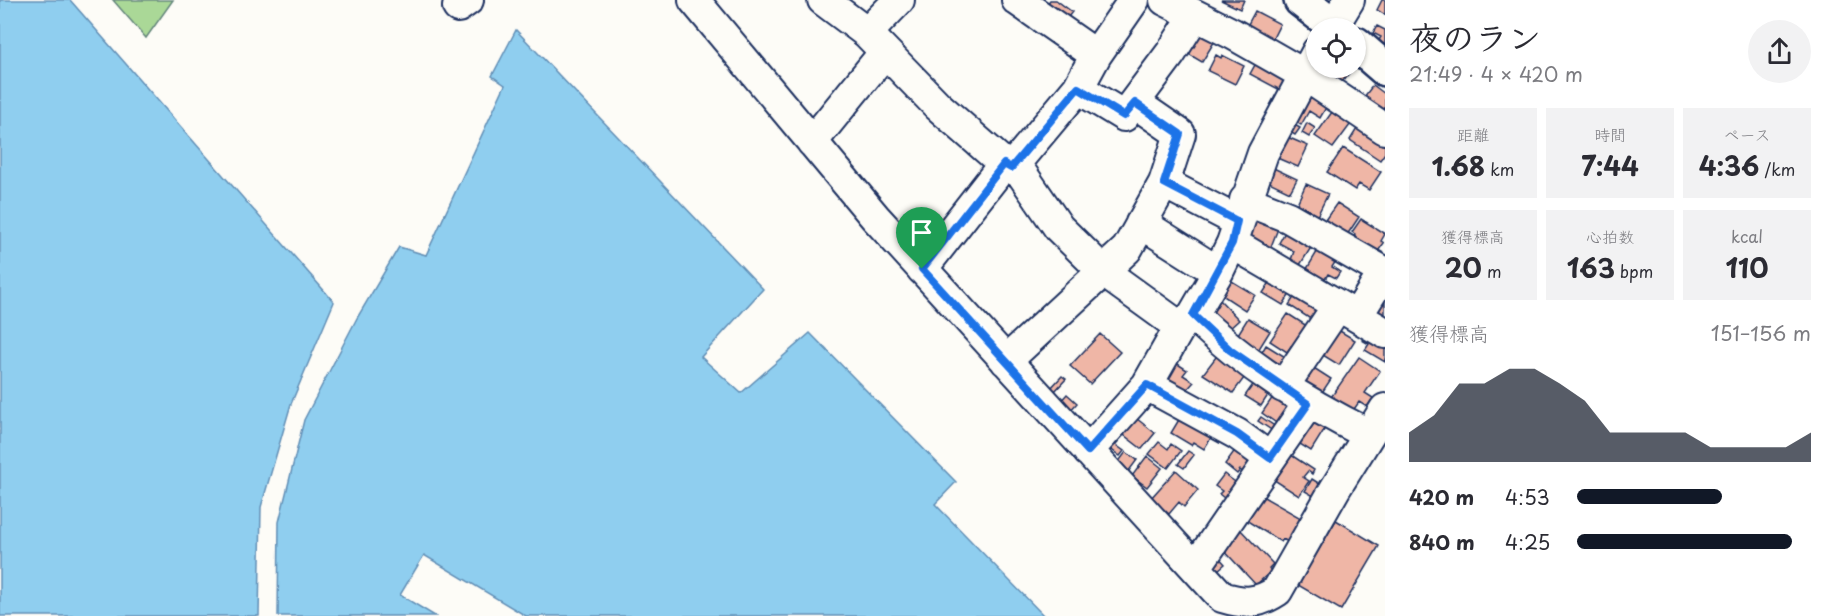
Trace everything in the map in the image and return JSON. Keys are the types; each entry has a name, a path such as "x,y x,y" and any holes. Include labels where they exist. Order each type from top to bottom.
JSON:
{"main road":[{"path":"1301,0 1317,18"},
{"path":"1366,57 1385,69"}],"street":[{"path":"694,0 922,269 1222,597 1267,608 1385,408"},
{"path":"823,0 876,43 938,106 1007,166 1022,174 1059,228 1104,272 1187,321 1308,404 1368,434"},
{"path":"812,142 876,43 899,0"},
{"path":"1017,0 1096,55"},
{"path":"922,269 1007,166 1078,88 1096,55 1134,0"},
{"path":"1166,0 1195,15 1306,32"},
{"path":"1078,88 1124,116 1195,15"},
{"path":"1088,451 1147,385 1218,272 1274,127 1306,78"},
{"path":"1356,78 1385,129"},
{"path":"1006,361 1127,249 1164,183 1180,134 1135,103"},
{"path":"1164,183 1238,221 1347,311 1385,333"},
{"path":"1238,221 1288,217 1382,262 1384,272 1347,311 1283,387"},
{"path":"1142,223 1218,272"},
{"path":"1147,385 1237,434 1270,458"},
{"path":"1196,567 1308,404"}],"green space":[{"path":"113,0 173,0 146,38"}],"water":[{"path":"0,0 70,0 334,302 291,404 261,507 259,616 0,616"},
{"path":"516,30 763,289 701,357 741,393 810,333 956,482 935,504 1044,616 526,616 424,555 400,595 435,616 278,616 279,522 304,420 357,318 399,247 426,255 505,85 492,76"}],"building":[{"path":"1050,0 1056,0 1072,12 1061,26 1042,10"},
{"path":"1221,0 1244,0 1240,9"},
{"path":"1382,0 1385,0 1385,15 1377,10"},
{"path":"1255,11 1280,24 1271,42 1246,28"},
{"path":"1197,22 1219,34 1202,62 1180,49"},
{"path":"1377,26 1385,30 1385,48 1377,43 1381,37 1373,33"},
{"path":"1261,54 1295,73 1284,92 1250,74"},
{"path":"1216,55 1221,58 1222,55 1244,66 1235,84 1208,71"},
{"path":"1330,78 1345,78 1339,86"},
{"path":"1373,85 1385,94 1385,112 1361,101"},
{"path":"1306,87 1331,99 1320,118 1309,111 1301,125 1288,117"},
{"path":"1337,105 1356,117 1333,148 1315,136"},
{"path":"1363,119 1385,133 1385,153 1380,160 1350,140"},
{"path":"1289,122 1300,128 1295,135 1285,129"},
{"path":"1307,123 1315,128 1309,137 1302,133"},
{"path":"1278,133 1308,146 1298,167 1268,154"},
{"path":"1343,148 1381,172 1369,190 1359,184 1355,190 1327,172"},
{"path":"1267,165 1297,179 1290,192 1261,178"},
{"path":"1306,184 1328,194 1315,220 1294,210"},
{"path":"1337,203 1359,217 1343,241 1323,223"},
{"path":"1252,209 1281,221 1270,249 1257,244 1259,241 1252,238 1241,238"},
{"path":"1361,219 1385,234 1381,241 1384,243 1376,254 1353,239 1355,234 1352,232"},
{"path":"1290,223 1317,238 1298,268 1290,263 1294,251 1279,243"},
{"path":"1323,242 1341,253 1332,267 1340,272 1336,278 1328,274 1325,279 1330,282 1324,291 1302,277"},
{"path":"1276,273 1296,285 1283,305 1263,293"},
{"path":"1225,277 1255,295 1245,310 1216,291"},
{"path":"1300,288 1318,312 1312,320 1289,305"},
{"path":"1219,299 1239,320 1229,329 1209,309"},
{"path":"1385,299 1385,323 1367,311"},
{"path":"1288,314 1310,328 1296,349 1291,346 1287,352 1270,341"},
{"path":"1248,318 1270,331 1257,352 1235,339"},
{"path":"1333,327 1355,340 1339,365 1318,352"},
{"path":"1369,329 1378,344 1385,348 1385,362 1365,350 1369,344 1362,340"},
{"path":"1100,334 1120,352 1090,384 1070,366"},
{"path":"1266,345 1295,363 1284,381 1259,357"},
{"path":"1219,353 1247,374 1233,393 1203,374"},
{"path":"1359,357 1380,371 1365,393 1373,398 1367,407 1359,402 1350,415 1329,400"},
{"path":"1173,361 1187,370 1183,375 1194,382 1183,394 1161,379"},
{"path":"1306,363 1331,379 1317,400 1292,383"},
{"path":"1062,376 1066,379 1054,392 1050,389"},
{"path":"1259,376 1274,386 1261,406 1245,396"},
{"path":"1277,391 1298,405 1282,427 1262,413"},
{"path":"1067,394 1077,403 1070,411 1060,402"},
{"path":"1310,410 1329,422 1311,451 1292,439"},
{"path":"1132,415 1155,433 1142,449 1120,432"},
{"path":"1261,417 1276,427 1273,431 1258,421"},
{"path":"1180,418 1214,433 1204,449 1193,442 1191,445 1171,433"},
{"path":"1159,442 1168,449 1171,444 1181,451 1168,468 1149,454"},
{"path":"1241,442 1266,460 1252,479 1240,470 1237,474 1225,464"},
{"path":"1113,443 1124,451 1120,456 1109,448"},
{"path":"1282,449 1314,470 1312,474 1308,471 1303,477 1309,481 1299,496 1265,474"},
{"path":"1188,451 1194,455 1184,468 1178,464"},
{"path":"1126,452 1137,460 1128,472 1117,464"},
{"path":"1147,456 1162,468 1147,487 1132,476"},
{"path":"1176,470 1198,490 1184,507 1179,502 1169,514 1151,498"},
{"path":"1224,474 1245,489 1233,505 1219,494 1222,491 1215,486"},
{"path":"1312,479 1323,486 1317,498 1305,491"},
{"path":"1255,492 1306,521 1290,543 1283,539 1281,542 1241,517"},
{"path":"1336,520 1379,546 1341,610 1298,585"},
{"path":"1239,528 1273,564 1269,568 1271,571 1256,585 1219,545"},
{"path":"1216,554 1225,564 1218,570 1209,560"}],"route":[{"path":"1078,88 1124,116 1135,103 1180,134 1164,183 1237,221 1232,243 1193,315 1230,350 1308,404 1270,458 1237,434 1147,385 1088,451 922,269 1004,164 1011,168 1078,88"}]}
